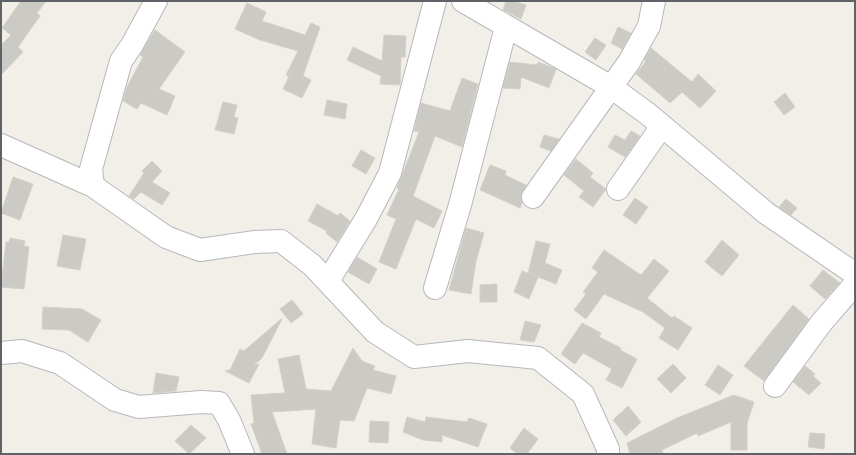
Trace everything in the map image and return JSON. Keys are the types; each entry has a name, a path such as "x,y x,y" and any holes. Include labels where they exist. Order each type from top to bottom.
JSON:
{"street":[{"path":"93,186 91,169 121,61 156,1"},
{"path":"328,281 366,219 390,173 435,1"},
{"path":"463,1 611,87 662,126 766,213 855,274"},
{"path":"533,197 629,62 649,26 654,1"},
{"path":"435,288 460,206 506,26"},
{"path":"618,189 662,126"},
{"path":"1,145 93,186 166,237 200,250 255,242 281,241 312,265 376,332 414,357 468,351 538,358 583,394 608,449 608,454"},
{"path":"775,386 822,322 855,284"},
{"path":"1,353 22,351 60,363 115,400 139,407 201,402 219,403 229,420 243,454"}],"building":[{"path":"21,1 46,1 37,13 40,16 18,47 23,52 1,75 1,45 11,35 2,28"},
{"path":"506,1 513,1 526,5 521,19 503,10"},
{"path":"247,3 266,12 262,21 305,35 311,23 320,27 303,76 311,80 302,98 283,89 289,76 286,75 298,51 260,40 235,29"},
{"path":"618,27 631,33 622,49 611,43"},
{"path":"155,30 185,52 159,89 175,96 167,115 141,103 137,109 123,101 127,87 143,57 140,55"},
{"path":"384,35 406,36 405,57 401,57 400,85 380,84 381,76 347,60 353,47 382,61"},
{"path":"595,38 606,45 596,60 585,52"},
{"path":"651,48 692,82 698,74 716,91 700,108 682,92 670,103 636,74 646,61 644,60"},
{"path":"510,62 537,65 538,62 556,69 549,88 521,77 520,89 503,88"},
{"path":"462,78 478,84 462,147 435,136 413,196 442,211 434,228 416,219 396,269 379,262 396,219 387,215 399,189 397,188 419,132 414,131 421,103 450,111"},
{"path":"785,93 795,107 784,115 774,102"},
{"path":"327,100 347,104 345,119 324,115"},
{"path":"223,102 237,105 234,117 238,118 234,134 215,130"},
{"path":"631,131 640,136 625,157 608,147 615,135 625,140"},
{"path":"544,135 559,139 551,151 540,147"},
{"path":"361,150 375,158 366,174 352,166"},
{"path":"576,159 593,173 590,177 606,189 593,207 579,197 584,191 564,175"},
{"path":"152,161 162,171 152,182 170,193 162,205 141,192 134,199 129,196 144,173 142,171"},
{"path":"490,165 506,171 505,175 526,185 521,195 522,203 520,208 480,190"},
{"path":"13,177 33,184 20,220 1,213"},
{"path":"635,198 648,207 636,224 623,215"},
{"path":"786,199 797,208 791,215 779,207"},
{"path":"317,204 338,216 340,213 350,221 337,242 326,233 327,231 308,221"},
{"path":"466,228 484,233 476,261 471,294 449,290"},
{"path":"63,235 86,239 80,270 57,266"},
{"path":"10,238 25,241 24,246 29,247 24,289 1,287 6,242 9,242"},
{"path":"722,240 739,255 722,276 705,262"},
{"path":"536,241 550,244 545,263 562,270 556,284 528,273"},
{"path":"604,250 641,275 654,259 669,271 647,298 672,318 674,316 692,328 678,350 659,338 665,328 643,312 604,294 586,319 574,310 586,294 583,292 598,272 592,268"},
{"path":"357,257 377,269 369,284 348,272"},
{"path":"823,270 840,283 825,299 810,286"},
{"path":"522,271 538,277 529,299 514,292"},
{"path":"497,284 497,302 480,302 480,285"},
{"path":"292,300 303,314 291,323 280,309"},
{"path":"793,305 809,319 764,381 744,366"},
{"path":"43,307 82,309 101,320 88,342 69,330 42,329"},
{"path":"281,319 262,358 254,365 259,364 249,383 225,371 230,370 240,349 244,351"},
{"path":"525,321 541,325 534,342 520,340"},
{"path":"582,323 601,333 599,337 621,348 620,350 637,359 622,388 606,380 612,369 583,353 575,364 561,354"},
{"path":"353,348 362,361 375,366 373,370 396,376 391,394 367,388 354,421 340,420 336,448 312,444 316,409 272,412 287,454 262,454 251,424 254,423 251,395 285,393 278,359 299,355 306,389 331,391"},
{"path":"673,364 686,378 671,393 657,379"},
{"path":"718,365 733,375 720,395 705,385"},
{"path":"805,366 815,374 813,376 821,383 809,395 793,382"},
{"path":"156,373 179,377 176,391 153,393"},
{"path":"734,395 754,402 747,423 747,450 731,450 731,422 698,436 697,433 662,450 663,454 630,454 627,443 677,418"},
{"path":"628,406 641,422 626,436 613,420"},
{"path":"407,417 425,422 426,417 467,422 469,418 487,424 478,447 442,435 442,442 423,440 403,432"},
{"path":"370,421 389,422 388,443 369,442"},
{"path":"191,425 206,438 189,454 175,441"},
{"path":"524,428 538,439 527,454 518,454 510,448"},
{"path":"810,433 825,434 824,449 808,447"}]}
